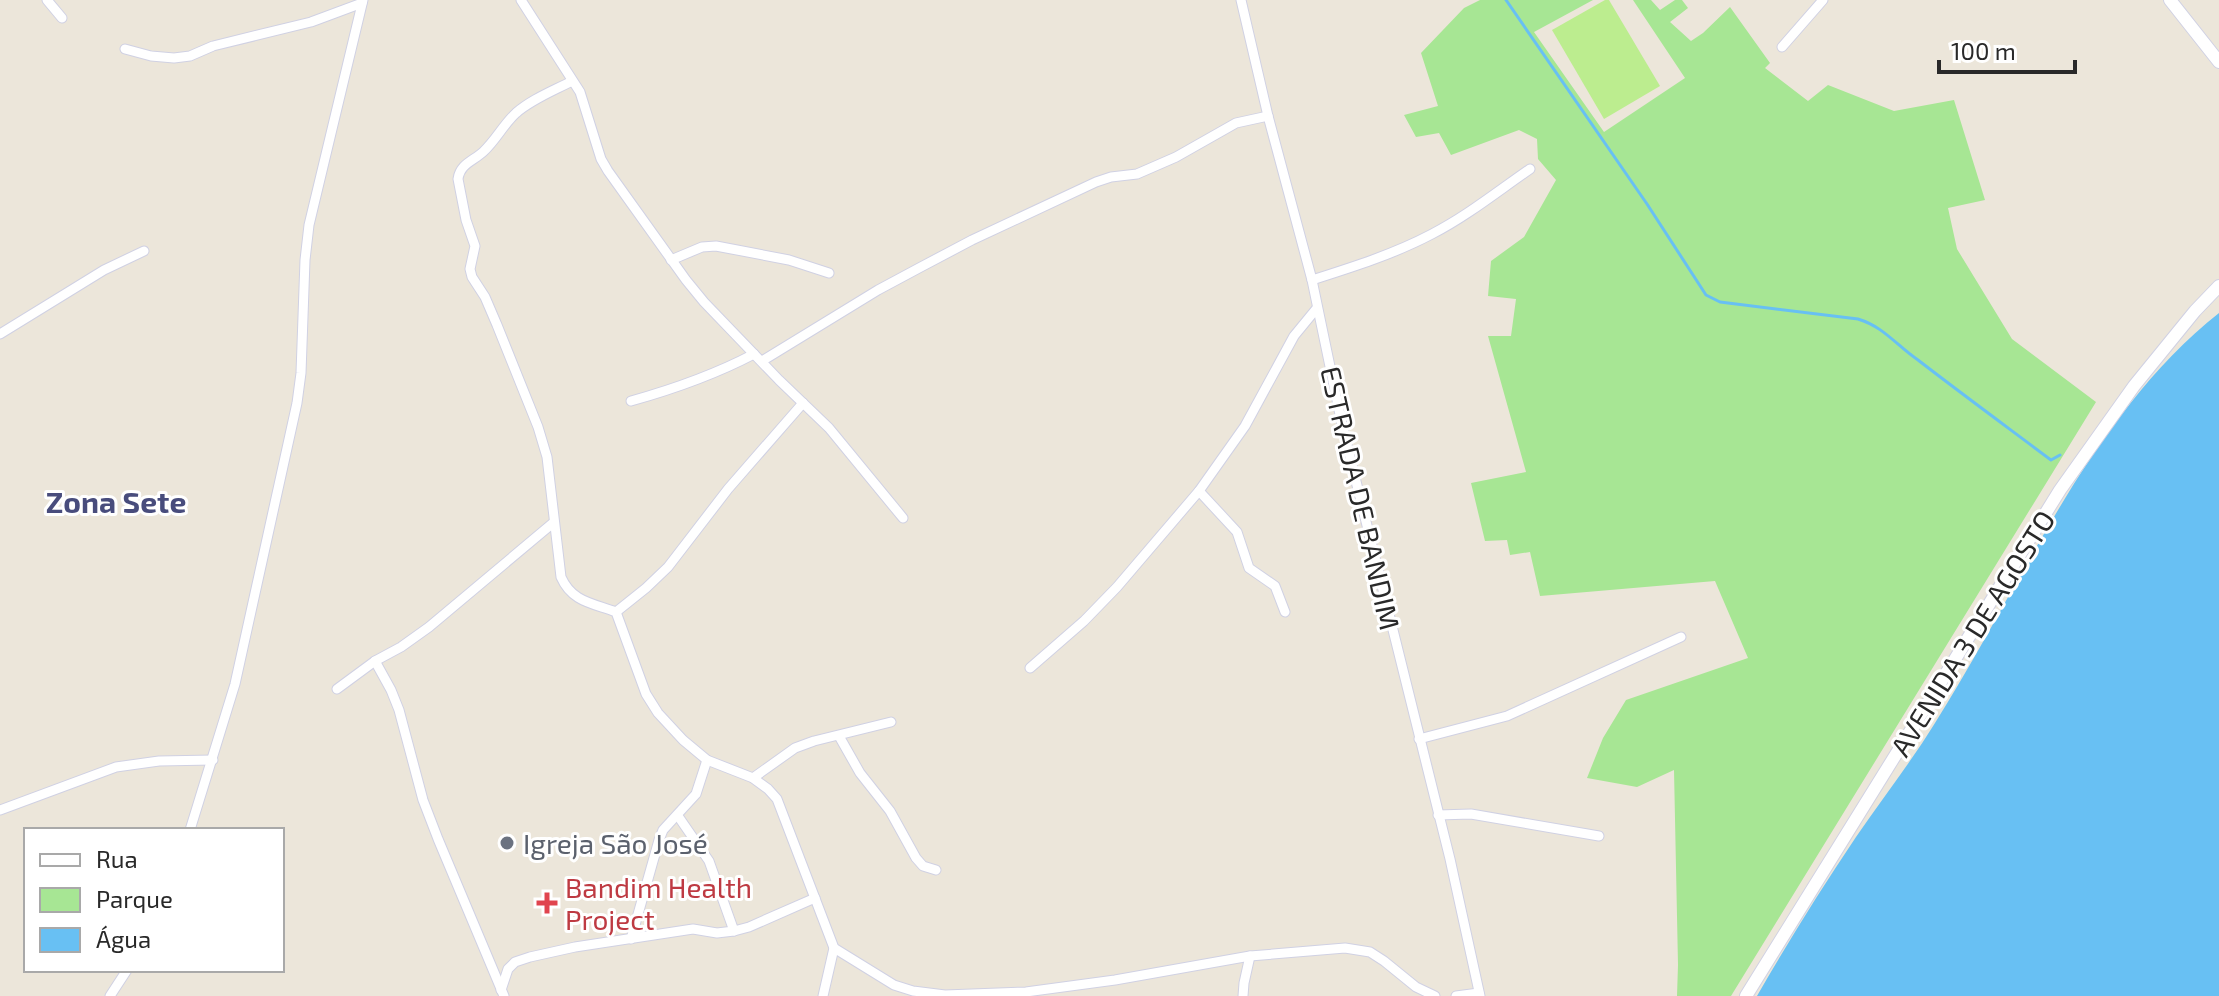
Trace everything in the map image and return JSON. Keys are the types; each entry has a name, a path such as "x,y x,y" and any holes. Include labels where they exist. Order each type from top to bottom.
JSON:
{"street":[{"path":"47,0 62,18"},
{"path":"521,0 584,102 601,159 671,260 704,302 843,444 903,518"},
{"name":"ESTRADA DE BANDIM","path":"1241,0 1312,280 1343,429 1461,905 1479,994"},
{"path":"1782,47 1823,0"},
{"path":"2170,0 2219,62"},
{"path":"125,49 151,56 190,56 213,46 311,22 362,1"},
{"path":"191,828 238,671 297,403 309,225 362,1"},
{"path":"572,81 532,101 518,112 489,146 459,173 466,220 475,246 470,269 472,277 485,297 538,427 547,457 553,523 561,577 566,588 573,596 616,612 646,694 658,713 683,740 707,760 753,778 777,799 834,948 823,996"},
{"path":"631,401 677,388 758,357 972,240 1096,182 1137,174 1236,123 1268,116"},
{"path":"1312,280 1365,264 1430,235 1530,169"},
{"path":"671,260 702,247 716,246 789,260 829,273"},
{"path":"0,334 104,270 144,251"},
{"name":"AVENIDA 3 DE AGOSTO","path":"1746,996 2060,490 2134,386 2219,286"},
{"path":"1030,668 1117,587 1199,491 1245,426 1294,336 1317,308"},
{"path":"616,612 668,567 728,489 803,403"},
{"path":"1199,491 1237,532 1249,568 1275,586 1285,612"},
{"path":"337,689 429,627 553,523"},
{"path":"1419,739 1507,716 1681,637"},
{"path":"375,661 399,710 423,800 502,993"},
{"path":"753,778 795,748 891,722"},
{"path":"839,736 860,773 890,811 916,858 923,866 936,870"},
{"path":"0,810 116,767 159,761 213,760"},
{"path":"631,939 663,830 696,794 707,760"},
{"path":"1438,815 1471,814 1599,836"},
{"path":"678,816 709,861 734,931"},
{"path":"502,993 508,969 515,962 530,957 693,929 717,933 734,931 815,898"},
{"path":"834,948 894,985 945,995 1026,992 1250,956 1361,949 1384,961 1416,987 1435,996"},
{"path":"1243,996 1250,956"},
{"path":"110,996 126,972"},
{"path":"1456,996 1479,994"}],"green space":[{"path":"1480,0 1593,0 1534,32 1604,132 1685,78 1633,0 1651,0 1660,10 1675,0 1682,0 1688,8 1670,22 1691,41 1730,7 1770,63 1765,68 1808,101 1828,85 1894,111 1954,100 1985,200 1948,208 1957,249 2012,339 2096,402 1731,996 1677,996 1674,770 1637,787 1587,778 1603,738 1626,700 1748,658 1715,581 1540,596 1530,552 1510,555 1507,540 1485,541 1471,483 1526,472 1488,336 1511,336 1516,299 1488,296 1491,261 1524,237 1556,180 1538,159 1537,139 1519,130 1451,155 1439,133 1416,137 1404,115 1438,106 1421,53 1464,8"},
{"path":"1609,0 1660,86 1604,119 1552,30"}],"water":[{"path":"2219,313 2219,996 1757,996 1830,876 1935,723 2095,452 2132,401 2173,355"}],"waterway":[{"path":"1506,0 1706,295 1720,302 1867,322 2051,460 2060,455"}],"place":[{"name":"Igreja São José","path":"507,843"},
{"name":"Bandim Health Project","path":"547,903"}],"district":[{"name":"Zona Sete","path":"116,501"}]}
